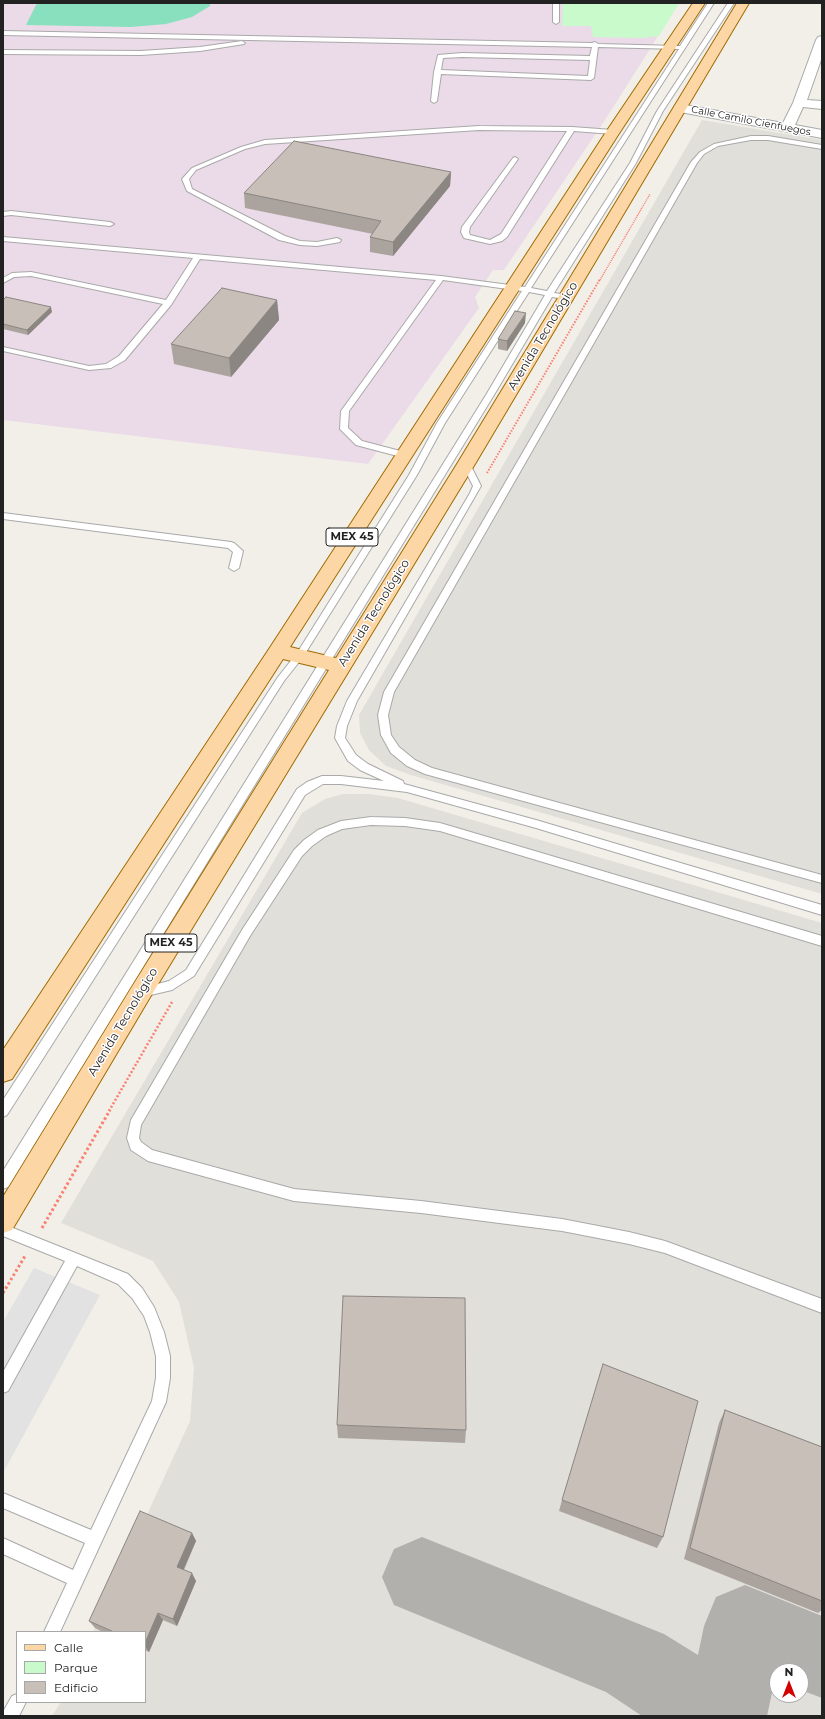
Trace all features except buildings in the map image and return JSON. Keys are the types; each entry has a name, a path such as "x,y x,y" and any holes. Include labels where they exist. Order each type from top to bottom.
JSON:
{"main road":[{"name":"Avenida Tecnológico","path":"3,1222 141,992 333,664 466,464 680,108 699,3"},
{"name":"Avenida Tecnológico","path":"3,1071 405,455 520,288 613,132 692,48 743,3"},
{"path":"278,651 333,664"}],"street":[{"path":"787,128 799,103 822,40"},
{"path":"799,103 822,105"},
{"name":"Calle Camilo Cienfuegos","path":"680,108 822,134"}],"lane":[{"path":"556,3 556,22"},
{"path":"3,1183 333,664 550,294 633,163 692,48 711,3"},
{"path":"3,1111 281,679 300,655 413,475 441,423 520,288 692,48 731,3"},
{"path":"3,33 595,44 692,48"},
{"path":"3,52 141,53 200,49 273,38"},
{"path":"437,72 591,78 595,44"},
{"path":"434,101 438,57 442,55 593,58"},
{"path":"337,240 317,244 300,243 282,238 189,190 185,179 194,169 243,148 265,142 479,128 572,129 613,132"},
{"path":"515,159 466,227 465,232 467,236 490,242 499,239 504,235 572,129"},
{"path":"822,147 768,138 751,138 716,145 702,154 694,162 389,692 383,715 386,735 395,750 411,763 429,772 822,880"},
{"path":"3,214 11,213 110,224"},
{"path":"3,239 441,278 520,288 566,297"},
{"path":"3,349 89,368 108,366 122,358 168,303 198,256"},
{"path":"3,281 12,275 30,274 168,303"},
{"path":"405,455 359,443 344,429 345,412 441,278"},
{"path":"407,788 364,767 352,758 340,738 342,726 352,701 474,493 477,486 466,464"},
{"path":"3,516 231,545 238,551 234,568"},
{"path":"141,992 172,985 190,973 301,792 322,780 341,780 407,788 536,824 822,910"},
{"path":"822,941 440,827 404,822 371,821 341,825 322,833 308,843 298,853 246,933 135,1124 133,1138 136,1146 148,1155 294,1195 421,1207 562,1225 629,1238 665,1247 822,1306"},
{"path":"3,1230 123,1279 138,1293 149,1312 157,1332 163,1356 163,1378 158,1402 96,1540 52,1631"},
{"path":"3,1386 74,1258"},
{"path":"3,1500 96,1540"},
{"path":"3,1546 77,1580"},
{"path":"10,1716 17,1703"}],"path":[{"path":"3,1294 178,992 181,980"}],"shaded area":[{"path":"3,3 679,3 605,120 504,270 493,270 475,297 479,308 368,464 3,420"},
{"path":"702,120 822,140 822,894 411,775 386,766 369,750 360,733 359,715"},
{"path":"343,794 369,794 398,798 822,923 822,1716 52,1716 60,1703 146,1703 146,1631 93,1631 190,1421 194,1368 179,1302 153,1261 61,1223 302,813 325,799"},
{"path":"34,1268 100,1295 3,1473 3,1322"}],"green space":[{"path":"37,3 210,3 210,6 192,17 166,24 131,27 26,25"},
{"path":"563,3 679,3 659,36 642,38 593,37 591,26 562,26"}],"taxiway":[{"path":"422,1577 635,1663 671,1686 688,1704 695,1716"},
{"path":"725,1716 745,1626 822,1657"}]}
